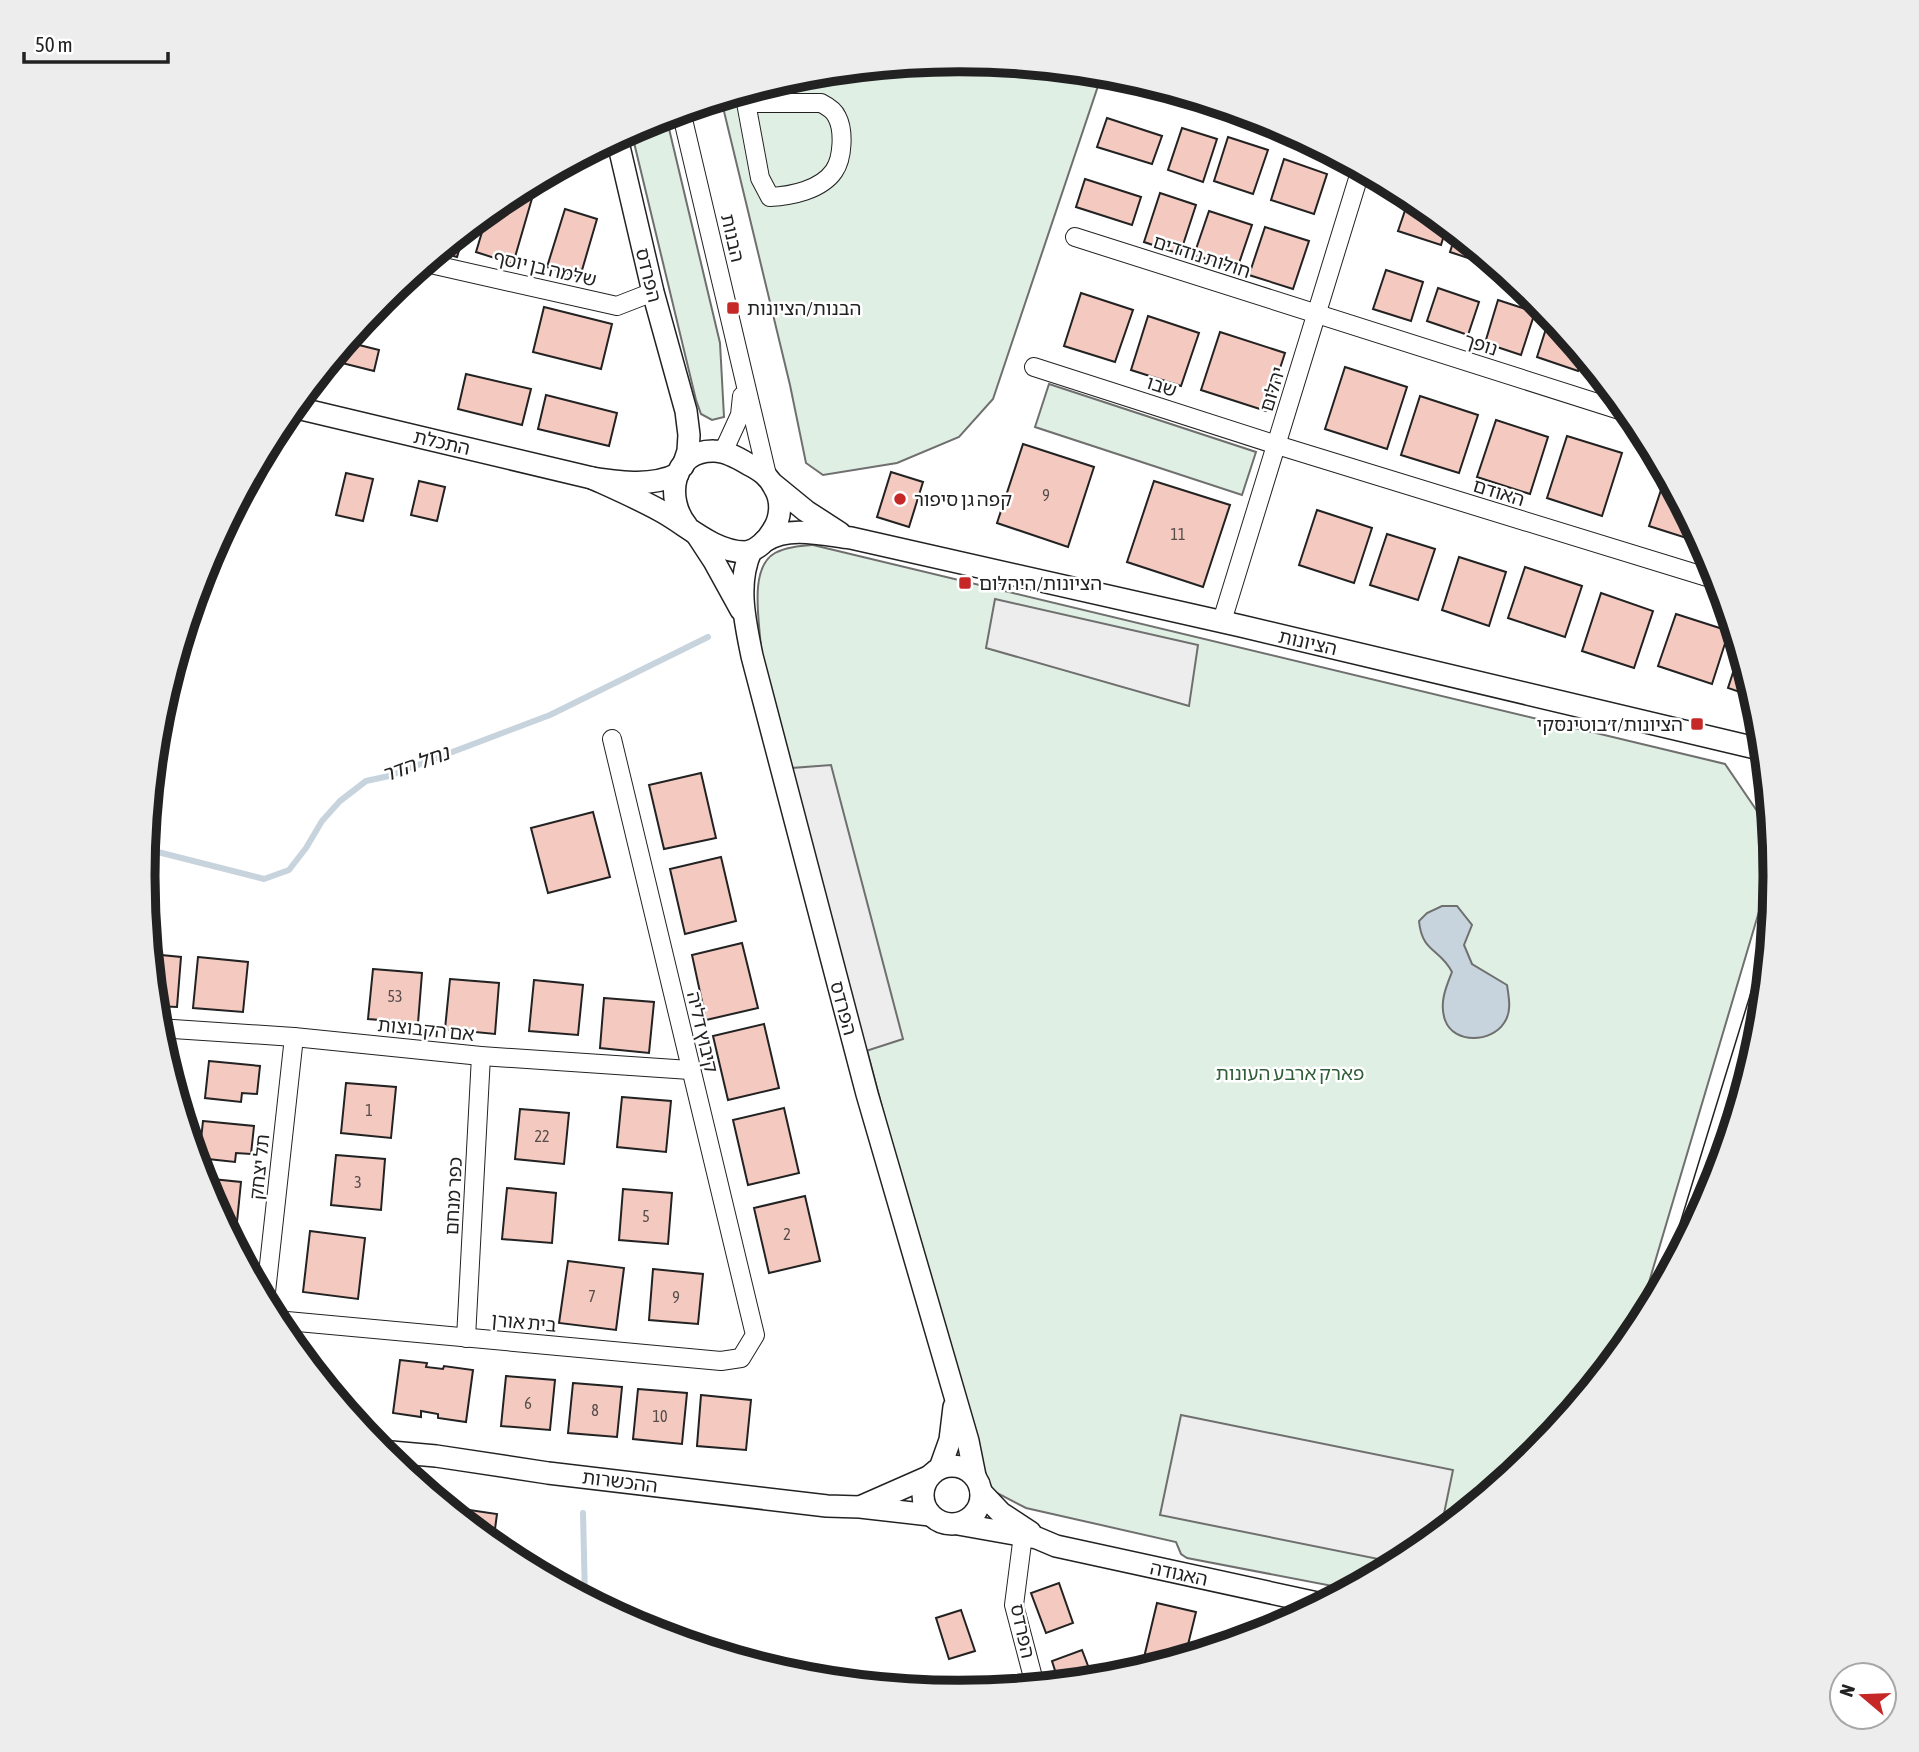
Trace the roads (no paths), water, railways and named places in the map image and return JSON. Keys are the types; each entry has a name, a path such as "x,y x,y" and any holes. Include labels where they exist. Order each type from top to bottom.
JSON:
{"street":[{"path":"746,101 760,177 770,197 790,196 816,186 834,171 841,152 837,117 830,107 821,103 753,99"},
{"name":"הבנות","path":"683,121 769,479"},
{"name":"הפרדס","path":"619,148 653,292 686,411 688,451 680,470"},
{"name":"יהלום","path":"1222,621 1360,178"},
{"name":"חולות נודדים","path":"1075,237 1317,314"},
{"name":"שלמה בן יוסף","path":"437,265 617,306 653,292"},
{"name":"נופך","path":"1317,314 1613,408"},
{"name":"שבו","path":"1034,367 1277,445"},
{"name":"הבנות","path":"720,452 740,415 742,374"},
{"name":"התכלת","path":"304,410 592,478 634,482 661,480 680,470"},
{"name":"הפרדס","path":"686,411 700,436 720,452"},
{"name":"האודם","path":"1277,445 1705,572"},
{"path":"720,452 769,479 778,494 779,510 775,527 758,546 725,548 691,529 676,512 675,482 680,470 698,454 720,452"},
{"name":"התכלת","path":"592,478 657,509 691,529"},
{"name":"הציונות","path":"769,479 827,526 851,538"},
{"name":"הפרדס","path":"691,529 714,561 744,615"},
{"name":"הציונות","path":"758,546 781,534 804,533 851,538 1222,621 1753,747"},
{"name":"הפרדס","path":"758,546 744,572 744,615 863,1082 968,1441 978,1484"},
{"name":"קיבוץ דליה","path":"612,739 755,1335"},
{"name":"אם הקבוצות","path":"170,1029 294,1037 481,1056 690,1070"},
{"name":"תל יצחק","path":"267,1284 294,1037"},
{"name":"כפר מנחם","path":"466,1338 481,1056"},
{"path":"1708,1169 1741,1064"},
{"name":"בית אורן","path":"290,1321 721,1361 741,1358 755,1335"},
{"name":"הפרדס","path":"934,1473 950,1440 955,1398"},
{"name":"ההכשרות","path":"409,1462 548,1473 787,1502 930,1515"},
{"path":"956,1465 967,1469 978,1484 976,1512 971,1517 958,1524 943,1523 930,1515 923,1496 934,1473 956,1465"},
{"name":"ההכשרות","path":"860,1507 934,1473"},
{"name":"האגודה","path":"978,1484 1001,1513 1030,1536"},
{"name":"האגודה","path":"958,1524 1030,1536 1070,1549 1307,1601"},
{"name":"הפרדס","path":"1030,1536 1014,1605 1033,1677"}],"waterway":[{"name":"נחל הדר","path":"156,852 264,879 289,870 322,821 340,801 366,781 389,776 550,715 708,637"},
{"path":"583,1513 585,1587"}],"place":[{"name":"הבנות/הציונות","path":"733,308"},
{"name":"קפה גן סיפור","path":"900,499"},
{"name":"הציונות/היהלום","path":"965,583"},
{"name":"הציונות/ז׳בוטינסקי","path":"1697,724"}],"park label":[{"name":"פארק ארבע העונות","path":"1290,1073"}]}
